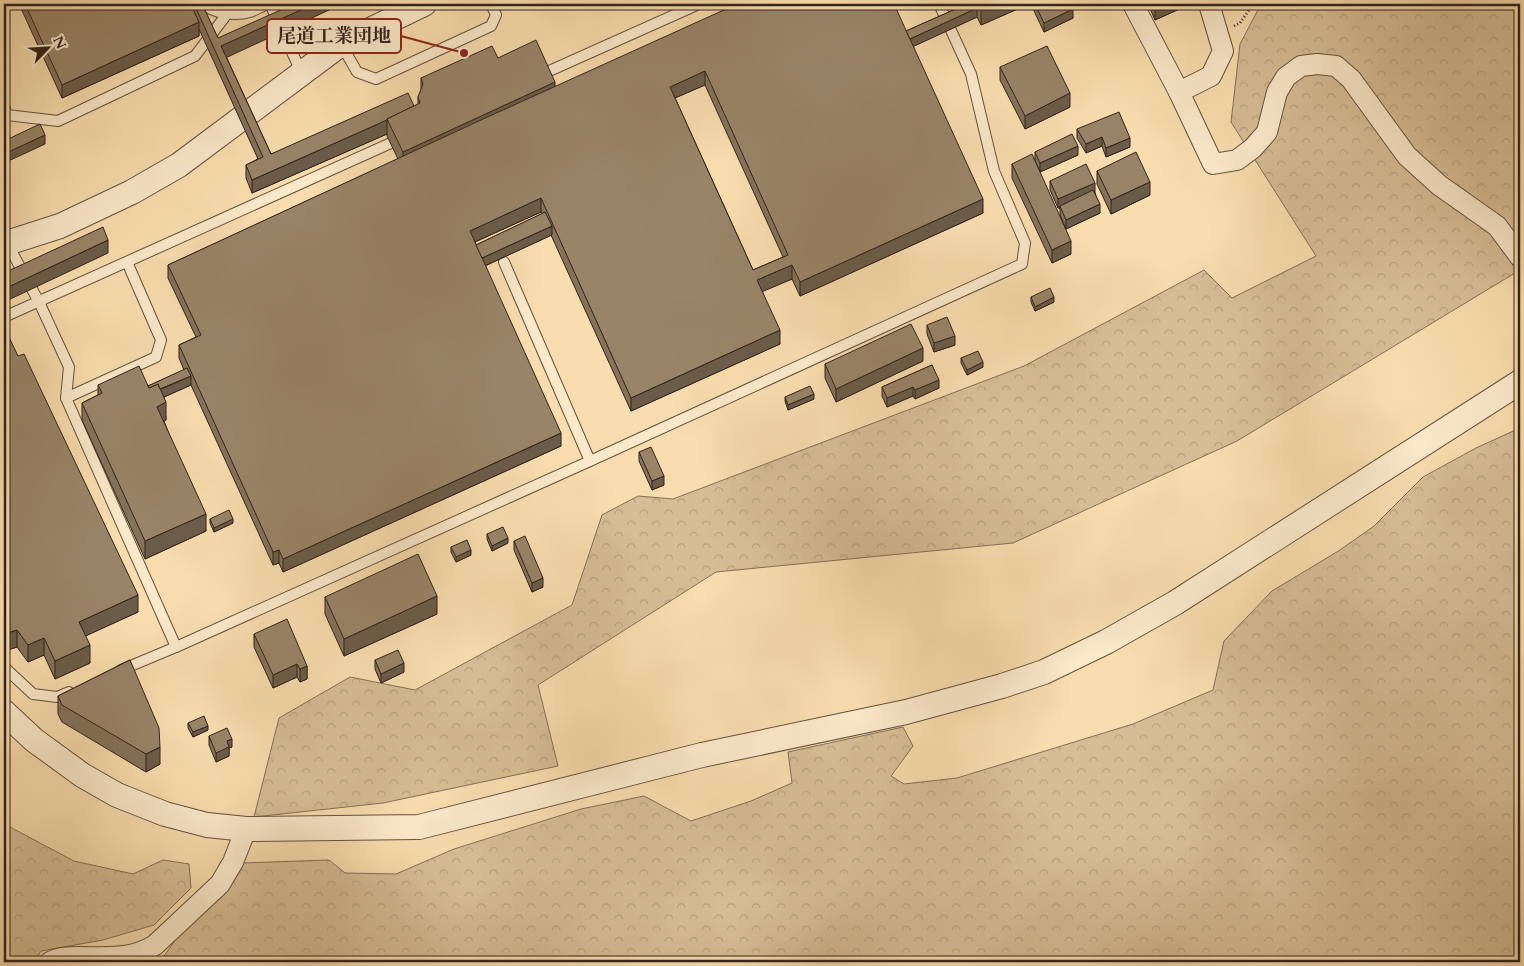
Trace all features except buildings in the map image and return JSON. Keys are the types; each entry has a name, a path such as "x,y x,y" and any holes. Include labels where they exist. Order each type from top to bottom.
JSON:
{"street":[{"path":"1133,4 1180,92 1213,164 1237,160 1253,148 1267,132 1277,92 1286,77 1301,66 1317,64 1336,66 1351,79 1407,156 1439,185 1497,226 1520,257"},
{"path":"1180,92 1211,76 1223,51 1209,4"},
{"path":"5,241 60,226 132,192 179,165 341,44 414,6"},
{"path":"4,712 34,740 74,769 117,795 165,814 207,825 246,829 419,827 702,755 906,712 1002,686 1044,672 1106,642 1176,603 1520,382"},
{"path":"50,962 66,958 123,957 143,953 155,945 220,884 233,862 246,829"}],"lane":[{"path":"204,4 207,8 227,14 249,13 269,4 302,74"},
{"path":"341,44 356,72 376,79 491,26 496,15 491,4"},
{"path":"527,82 699,4"},
{"path":"112,674 590,461 1022,264 1025,243 994,171 970,74 940,4"},
{"path":"4,106 8,115 58,121 195,56 227,14"},
{"path":"4,318 409,135"},
{"path":"5,241 39,302 69,366 66,398 176,646"},
{"path":"66,398 156,357 161,340 127,262"},
{"path":"504,262 590,461"},
{"path":"4,667 33,694 58,697 76,689"}],"green space":[{"path":"1261,4 1520,4 1520,270 1237,441 1013,543 716,572 538,685 558,766 383,803 254,817 279,718 350,677 415,690 572,605 602,515 638,496 673,499 1024,366 1204,270 1232,298 1316,256 1231,122 1240,44"},
{"path":"1520,428 1520,962 160,962 176,939 209,905 243,863 329,860 345,873 396,874 454,849 581,809 644,796 691,821 751,801 792,783 788,752 903,727 913,746 891,776 904,784 957,778 1133,724 1213,690 1224,641 1272,591 1340,550 1374,526 1423,477 1476,448"},
{"path":"4,822 8,826 74,861 133,874 163,860 189,864 191,888 154,925 103,940 41,951 34,962 4,962"}],"place":[{"name":"尾道工業団地","path":"464,53"}]}
